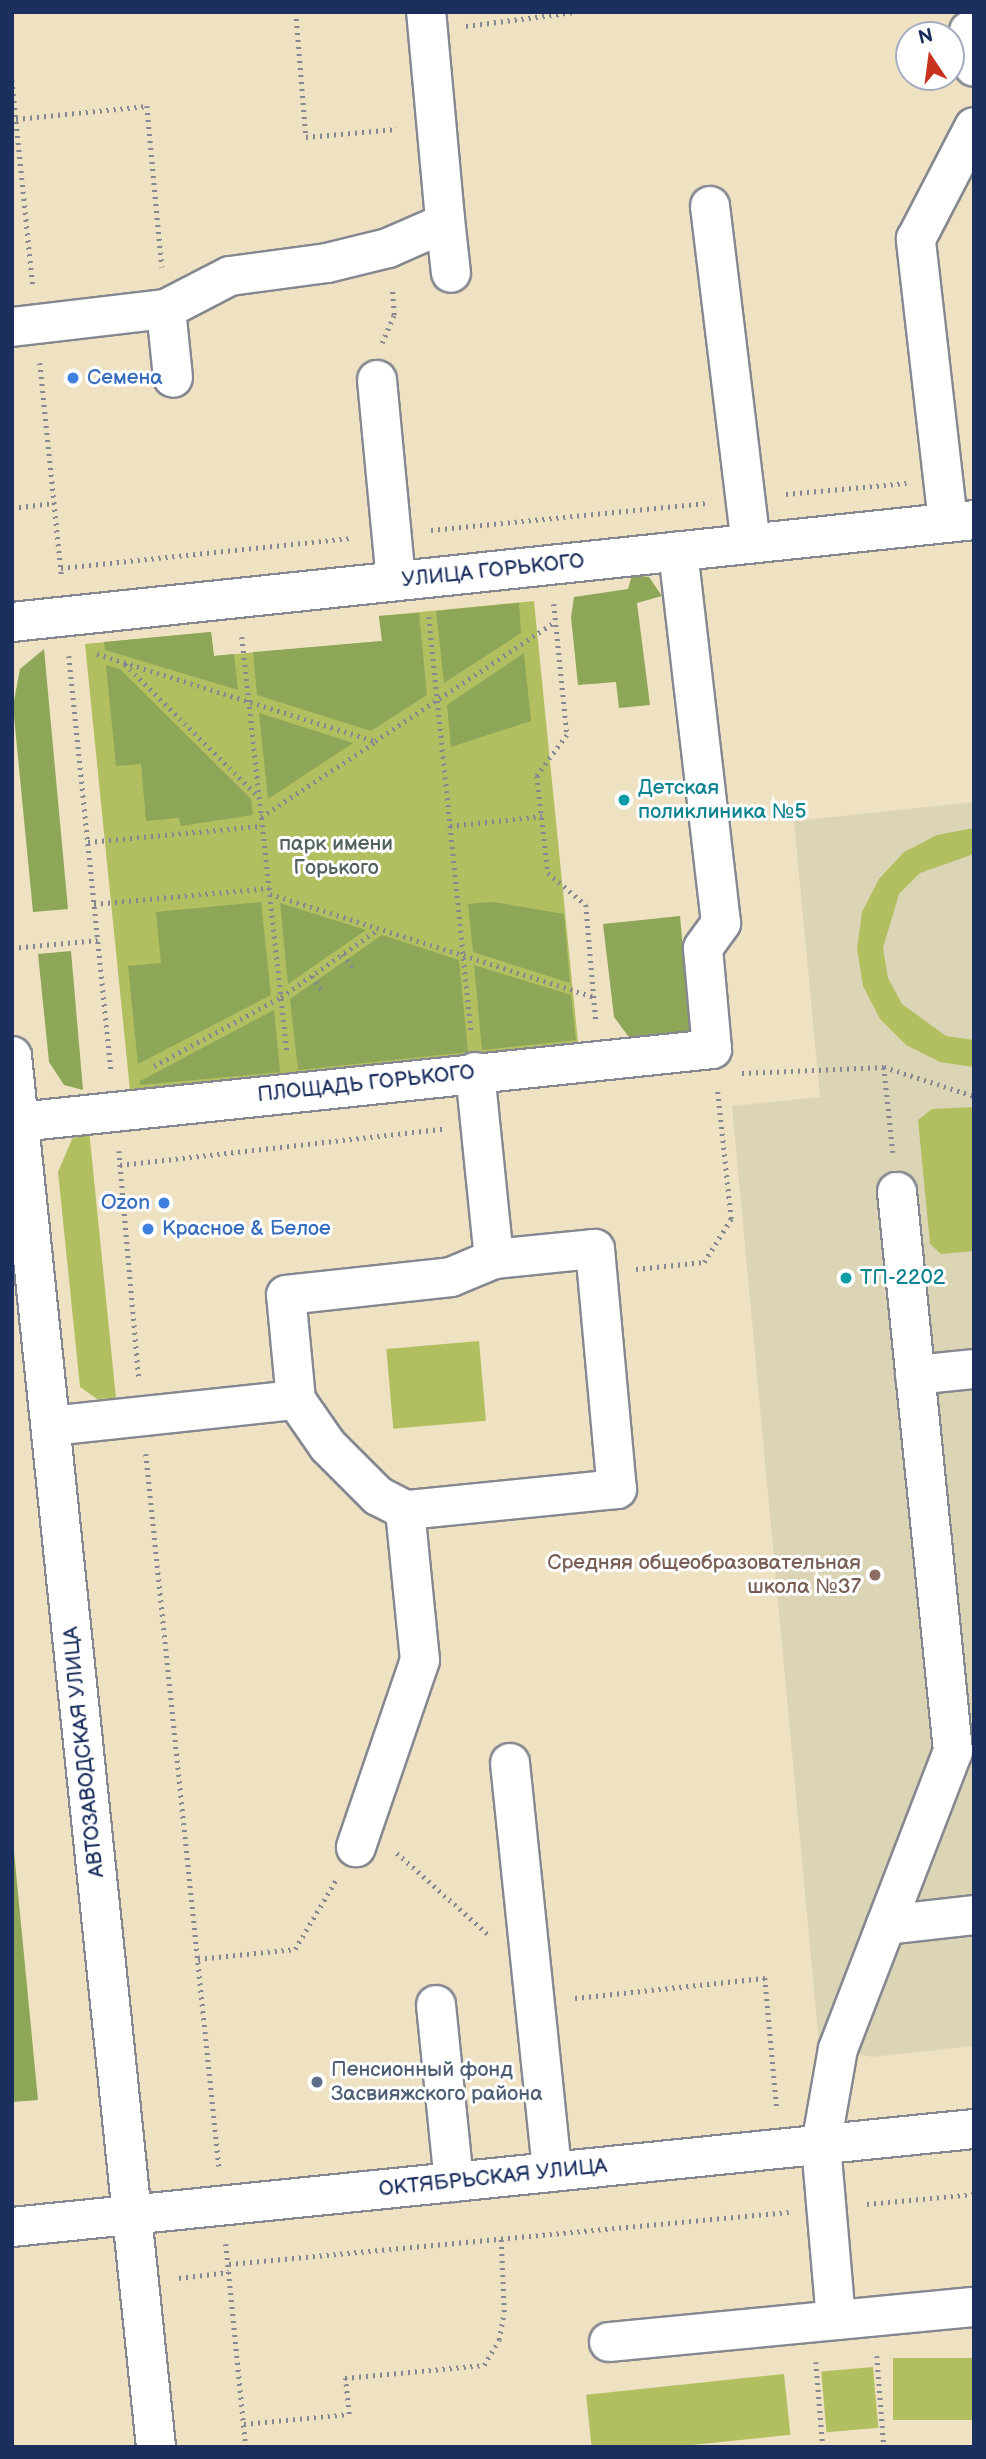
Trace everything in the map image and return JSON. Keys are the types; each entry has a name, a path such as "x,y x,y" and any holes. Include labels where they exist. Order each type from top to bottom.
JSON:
{"street":[{"path":"426,21 451,272"},
{"path":"961,521 944,479 916,239 974,127"},
{"path":"710,206 751,543"},
{"path":"24,326 166,309 230,276 388,248 445,219"},
{"path":"166,309 173,378"},
{"path":"377,380 391,534 410,580"},
{"name":"УЛИЦА ГОРЬКОГО","path":"12,622 961,521"},
{"path":"678,551 721,923 703,948 719,1068"},
{"name":"АВТОЗАВОДСКАЯ УЛИЦА","path":"12,1056 156,2447"},
{"name":"ПЛОЩАДЬ ГОРЬКОГО","path":"19,1122 600,1059 719,1068"},
{"path":"475,1072 494,1259"},
{"path":"824,2322 827,2208 821,2145 838,2049 953,1751 897,1192"},
{"path":"595,1249 617,1489 405,1510 378,1496 328,1446 296,1400 286,1295 451,1277 494,1259 595,1249"},
{"path":"915,1375 974,1369"},
{"path":"51,1426 296,1400"},
{"path":"361,1835 420,1660 405,1510"},
{"path":"510,1763 552,2172"},
{"path":"886,1925 974,1915"},
{"path":"436,2005 454,2182"},
{"name":"ОКТЯБРЬСКАЯ УЛИЦА","path":"12,2227 974,2129"},
{"path":"609,2342 974,2307"}],"path":[{"path":"296,12 306,137 436,126"},
{"path":"426,21 576,12"},
{"path":"12,80 24,326 54,503 65,616"},
{"path":"16,119 147,106 166,309"},
{"path":"377,380 381,345 394,315 388,248"},
{"path":"61,568 944,479"},
{"path":"12,508 54,503"},
{"path":"551,565 567,735 537,776 541,817 548,873 586,905 600,1059"},
{"path":"410,580 438,700 475,1072"},
{"path":"238,598 291,1092"},
{"path":"261,817 556,621"},
{"path":"82,650 68,649 246,2447"},
{"path":"92,653 375,741"},
{"path":"124,663 259,797"},
{"path":"450,826 541,817"},
{"path":"88,842 262,826"},
{"path":"94,904 269,891 594,997"},
{"path":"149,1069 281,997 380,929"},
{"path":"12,948 98,940"},
{"path":"343,954 354,969"},
{"path":"312,975 322,990"},
{"path":"884,1067 897,1192"},
{"path":"598,1273 704,1262 731,1219 719,1068 768,1075 884,1067 974,1096"},
{"path":"120,1165 480,1125"},
{"path":"198,1959 295,1949 361,1835 481,1932 529,1950"},
{"path":"534,2002 765,1978 781,2148"},
{"path":"229,2264 974,2194"},
{"path":"244,2424 349,2414 345,2378 484,2365 499,2340 504,2312 501,2239"},
{"path":"874,2317 884,2447"},
{"path":"823,2447 824,2322"}],"shaded area":[{"name":"Средняя общеобразовательная школа №37","path":"974,802 974,2046 872,2057 819,2044 732,1106 820,1097 794,821"}],"green space":[{"path":"632,575 649,577 662,596 637,603 650,705 619,708 616,682 578,685 571,617 574,597 628,589"},
{"name":"парк имени Горького","path":"534,601 578,1042 130,1091 85,644 211,632 214,656 382,641 379,616"},
{"path":"519,603 521,633 444,683 436,611"},
{"path":"419,613 427,695 371,731 257,695 253,652 382,641 379,616"},
{"path":"211,632 214,656 234,654 238,690 105,650 104,642"},
{"path":"44,649 68,909 33,912 13,706 20,669"},
{"path":"524,653 531,721 451,747 447,705"},
{"path":"106,665 120,669 251,799 253,815 181,826 179,818 146,821 141,764 116,766"},
{"path":"259,713 353,743 268,799"},
{"path":"974,828 974,854 920,873 899,894 883,948 888,978 902,1004 946,1036 974,1040 974,1067 940,1062 906,1045 880,1019 863,986 857,949 862,912 879,879 904,852 937,835"},
{"path":"261,902 271,995 138,1064 128,966 161,963 156,912"},
{"path":"493,902 564,914 570,983 473,952 468,904"},
{"path":"280,903 366,930 288,984"},
{"path":"680,916 691,1036 631,1040 614,1017 603,924"},
{"path":"382,935 459,960 468,1052 298,1070 290,999"},
{"path":"71,951 83,1090 64,1085 49,1062 38,954"},
{"path":"474,965 571,995 576,1040 482,1050"},
{"path":"274,1010 280,1072 140,1085 140,1081"},
{"path":"974,1107 974,1251 941,1254 930,1244 918,1120 932,1109"},
{"path":"89,1130 116,1398 97,1399 80,1387 58,1172 72,1139"},
{"path":"479,1341 486,1421 393,1429 386,1349"},
{"path":"12,1831 38,2100 12,2102"},
{"path":"893,2358 974,2358 974,2420 893,2420"},
{"path":"873,2367 878,2428 827,2432 821,2372"},
{"path":"784,2374 790,2435 673,2447 592,2447 586,2395"}],"place":[{"name":"Семена","path":"73,378"},
{"name":"Детская поликлиника №5","path":"624,800"},
{"name":"Ozon","path":"164,1203"},
{"name":"Красное & Белое","path":"148,1229"},
{"name":"ТП-2202","path":"846,1278"},
{"name":"Средняя общеобразовательная школа №37","path":"875,1575"},
{"name":"Пенсионный фонд Засвияжского района","path":"317,2082"}]}
